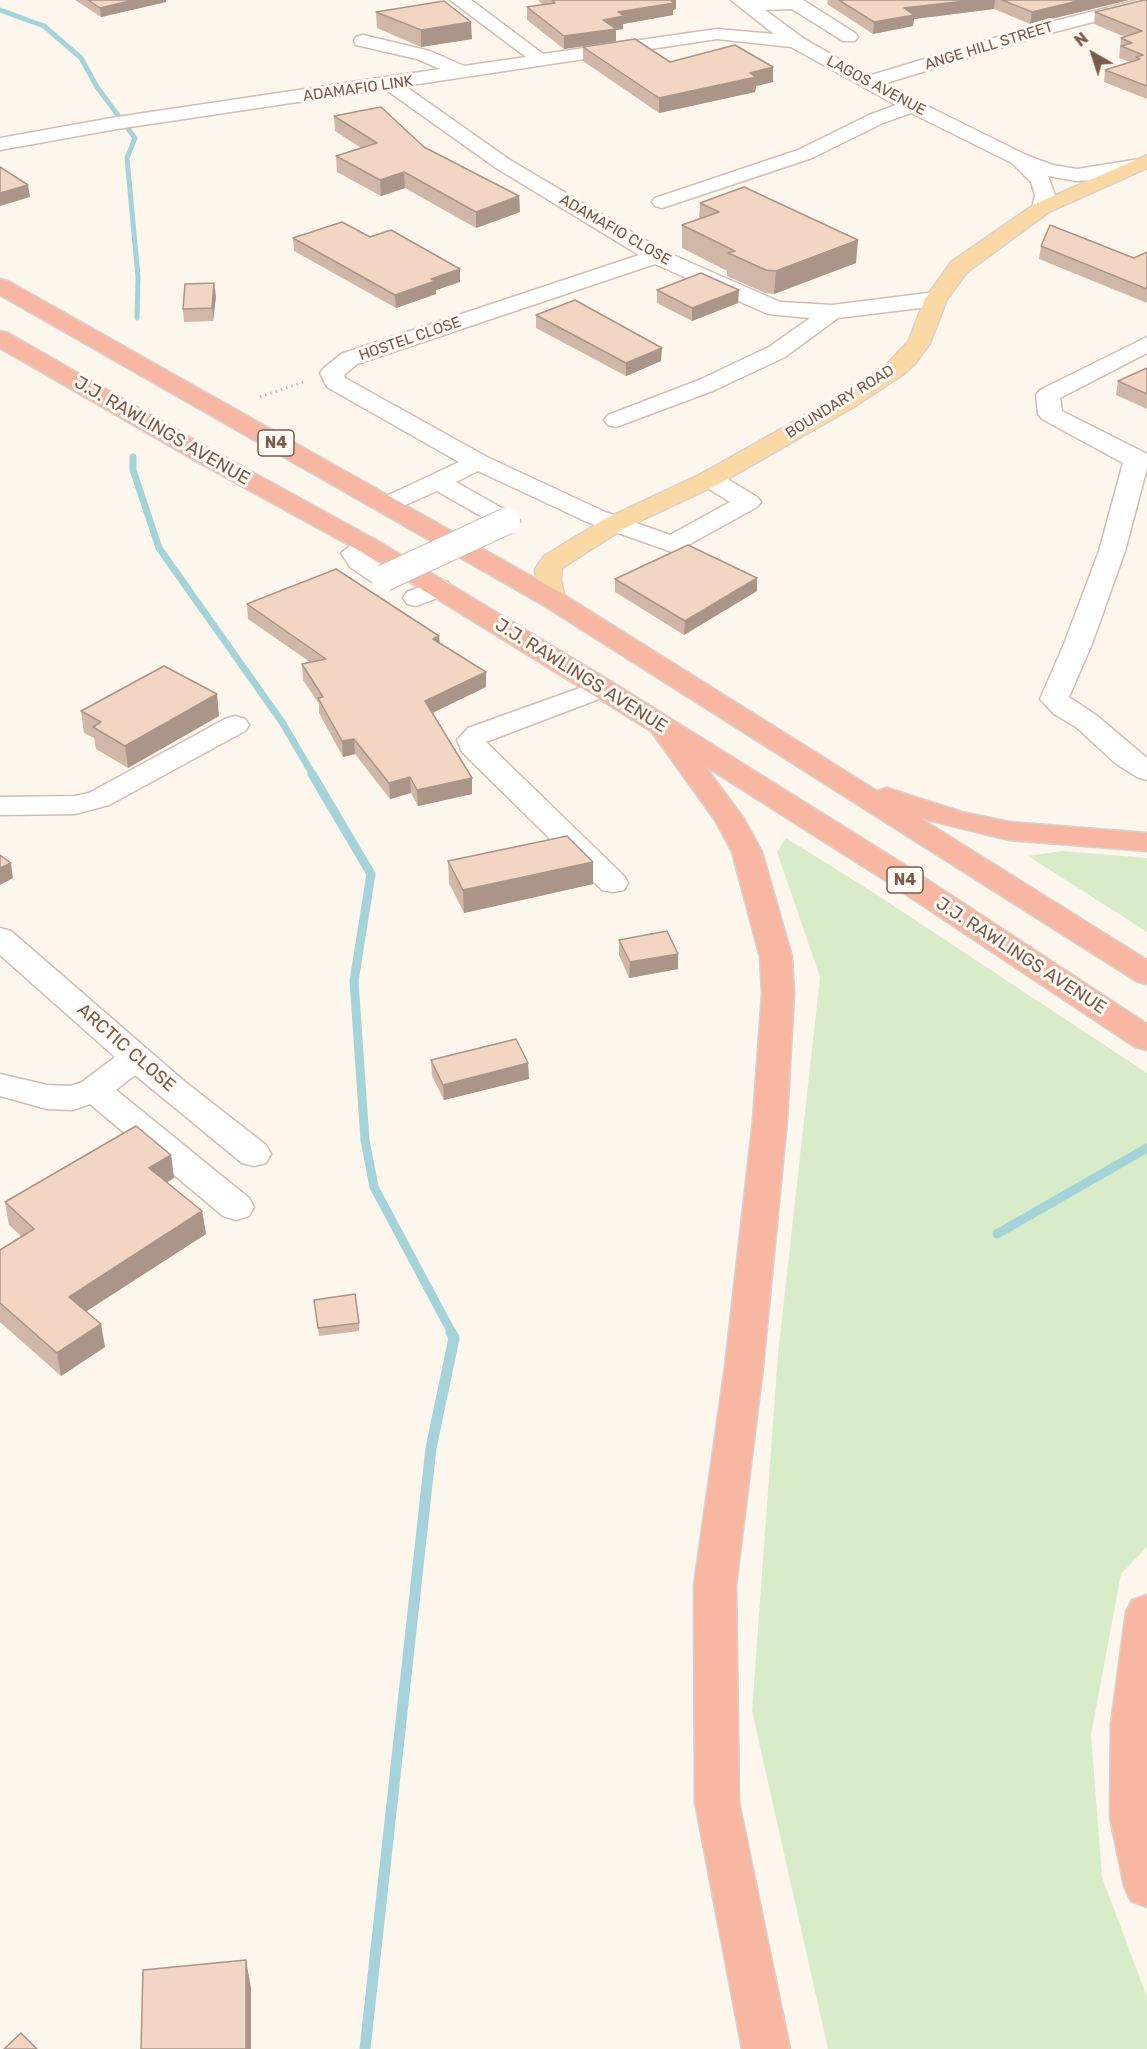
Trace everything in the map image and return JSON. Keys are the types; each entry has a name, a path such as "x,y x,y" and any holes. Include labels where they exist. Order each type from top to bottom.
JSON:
{"highway":[{"name":"N4","path":"0,286 552,599 1147,974"},
{"name":"J.J. RAWLINGS AVENUE","path":"0,338 203,455 367,545 428,593 603,688 894,872 1147,1039"},
{"path":"661,725 729,819 747,852 776,957 778,994 770,1120 744,1367 715,1585 717,1802 766,2049"},
{"path":"844,784 954,819 1009,831 1147,842"},
{"path":"1147,1612 1133,1724 1132,1817 1147,1886"}],"main road":[{"name":"BOUNDARY ROAD","path":"552,599 548,569 553,562 614,524 710,479 844,403 893,371 919,343 936,299 959,267 1042,207 1141,163"}],"street":[{"path":"459,0 534,54"},
{"path":"717,34 744,3 795,3 849,37"},
{"name":"LAGOS AVENUE","path":"744,3 796,42 866,83 1019,159 1049,170 1077,175 1103,173 1141,163"},
{"name":"ANGE HILL STREET","path":"866,83 1036,31 1147,3"},
{"name":"ADAMAFIO LINK","path":"0,144 117,123 717,34 796,42"},
{"path":"363,41 423,54 464,73"},
{"name":"ADAMAFIO CLOSE","path":"390,84 503,164 656,256 776,309 832,312 936,299"},
{"path":"662,202 805,154 876,119 913,106"},
{"name":"LAGOS AVENUE","path":"1019,159 1041,180 1045,195 1042,207"},
{"name":"HOSTEL CLOSE","path":"332,373 349,359 656,256"},
{"path":"616,420 707,386 777,352 832,312"},
{"path":"1147,344 1048,395 1050,414 1141,461 1112,551 1078,644 1054,699 1086,721 1125,757 1147,771"},
{"path":"332,373 335,382 478,462 614,524 672,544 748,502 710,479"},
{"path":"387,505 478,462"},
{"path":"367,545 354,554 359,561 384,578 507,521 437,482"},
{"path":"603,688 477,734 471,740 472,746 613,883"},
{"path":"0,806 75,805 99,799 236,724"},
{"name":"ARCTIC CLOSE","path":"0,938 137,1057 254,1154"},
{"path":"0,1085 47,1097 73,1098 94,1090 137,1057"},
{"path":"94,1090 236,1207"}],"path":[{"path":"260,396 332,373"}],"green space":[{"path":"786,838 871,891 1147,1073 1147,1547 1121,1574 1091,1735 1102,1877 1147,1997 1147,2049 828,2049 752,1711 778,1354 820,977 777,852"},
{"path":"1062,851 1147,858 1147,932 1028,856"}],"building":[{"path":"88,0 134,0 100,8"},
{"path":"552,0 670,0 674,3 618,12 624,16 603,20 616,29 564,36 527,7 555,3"},
{"path":"839,0 974,0 904,8 914,15 874,22"},
{"path":"1002,0 1082,0 1032,12"},
{"path":"1147,0 1147,86 1105,70 1140,59 1136,57 1143,55 1121,46 1132,43 1121,38 1142,31 1095,12"},
{"path":"444,1 471,22 421,30 376,12"},
{"path":"635,39 670,62 735,45 773,67 750,73 756,77 659,98 583,47"},
{"path":"381,107 424,147 519,196 476,212 404,172 380,180 336,156 377,143 334,116"},
{"path":"0,167 28,185 0,193"},
{"path":"744,187 858,240 776,271 766,270 728,253 735,251 682,225 719,212 700,203"},
{"path":"342,222 370,237 391,230 460,269 431,279 435,281 395,295 293,238"},
{"path":"1050,225 1134,258 1147,252 1147,289 1041,246"},
{"path":"701,273 739,290 692,308 657,290"},
{"path":"214,283 212,308 183,309 185,284"},
{"path":"575,300 662,348 626,363 536,315"},
{"path":"1147,368 1147,394 1118,381"},
{"path":"688,545 757,578 685,621 615,579"},
{"path":"336,569 439,636 433,639 486,672 425,701 472,778 417,790 410,777 389,783 354,739 342,741 318,698 323,697 302,664 326,659 247,604"},
{"path":"164,666 217,694 125,746 93,727 101,722 81,711"},
{"path":"567,836 593,862 463,890 448,861"},
{"path":"0,855 11,863 0,868"},
{"path":"667,931 678,954 630,962 619,940"},
{"path":"516,1039 528,1063 443,1085 431,1060"},
{"path":"136,1126 171,1155 149,1168 202,1211 69,1297 101,1324 57,1353 0,1303 0,1250 34,1229 5,1202"},
{"path":"355,1294 359,1323 318,1328 314,1300"},
{"path":"246,1960 246,2049 141,2049 143,1970"},
{"path":"21,2033 37,2049 4,2049"}],"waterway":[{"path":"0,10 44,26 81,58 97,87 135,138 127,158 138,277 137,318"},
{"path":"133,457 133,470 159,548 282,722 313,775"},
{"path":"312,774 371,874 354,981 365,1140 374,1187 452,1333"},
{"path":"997,1234 1147,1148"},
{"path":"365,2049 431,1448 454,1338 451,1332"}]}
